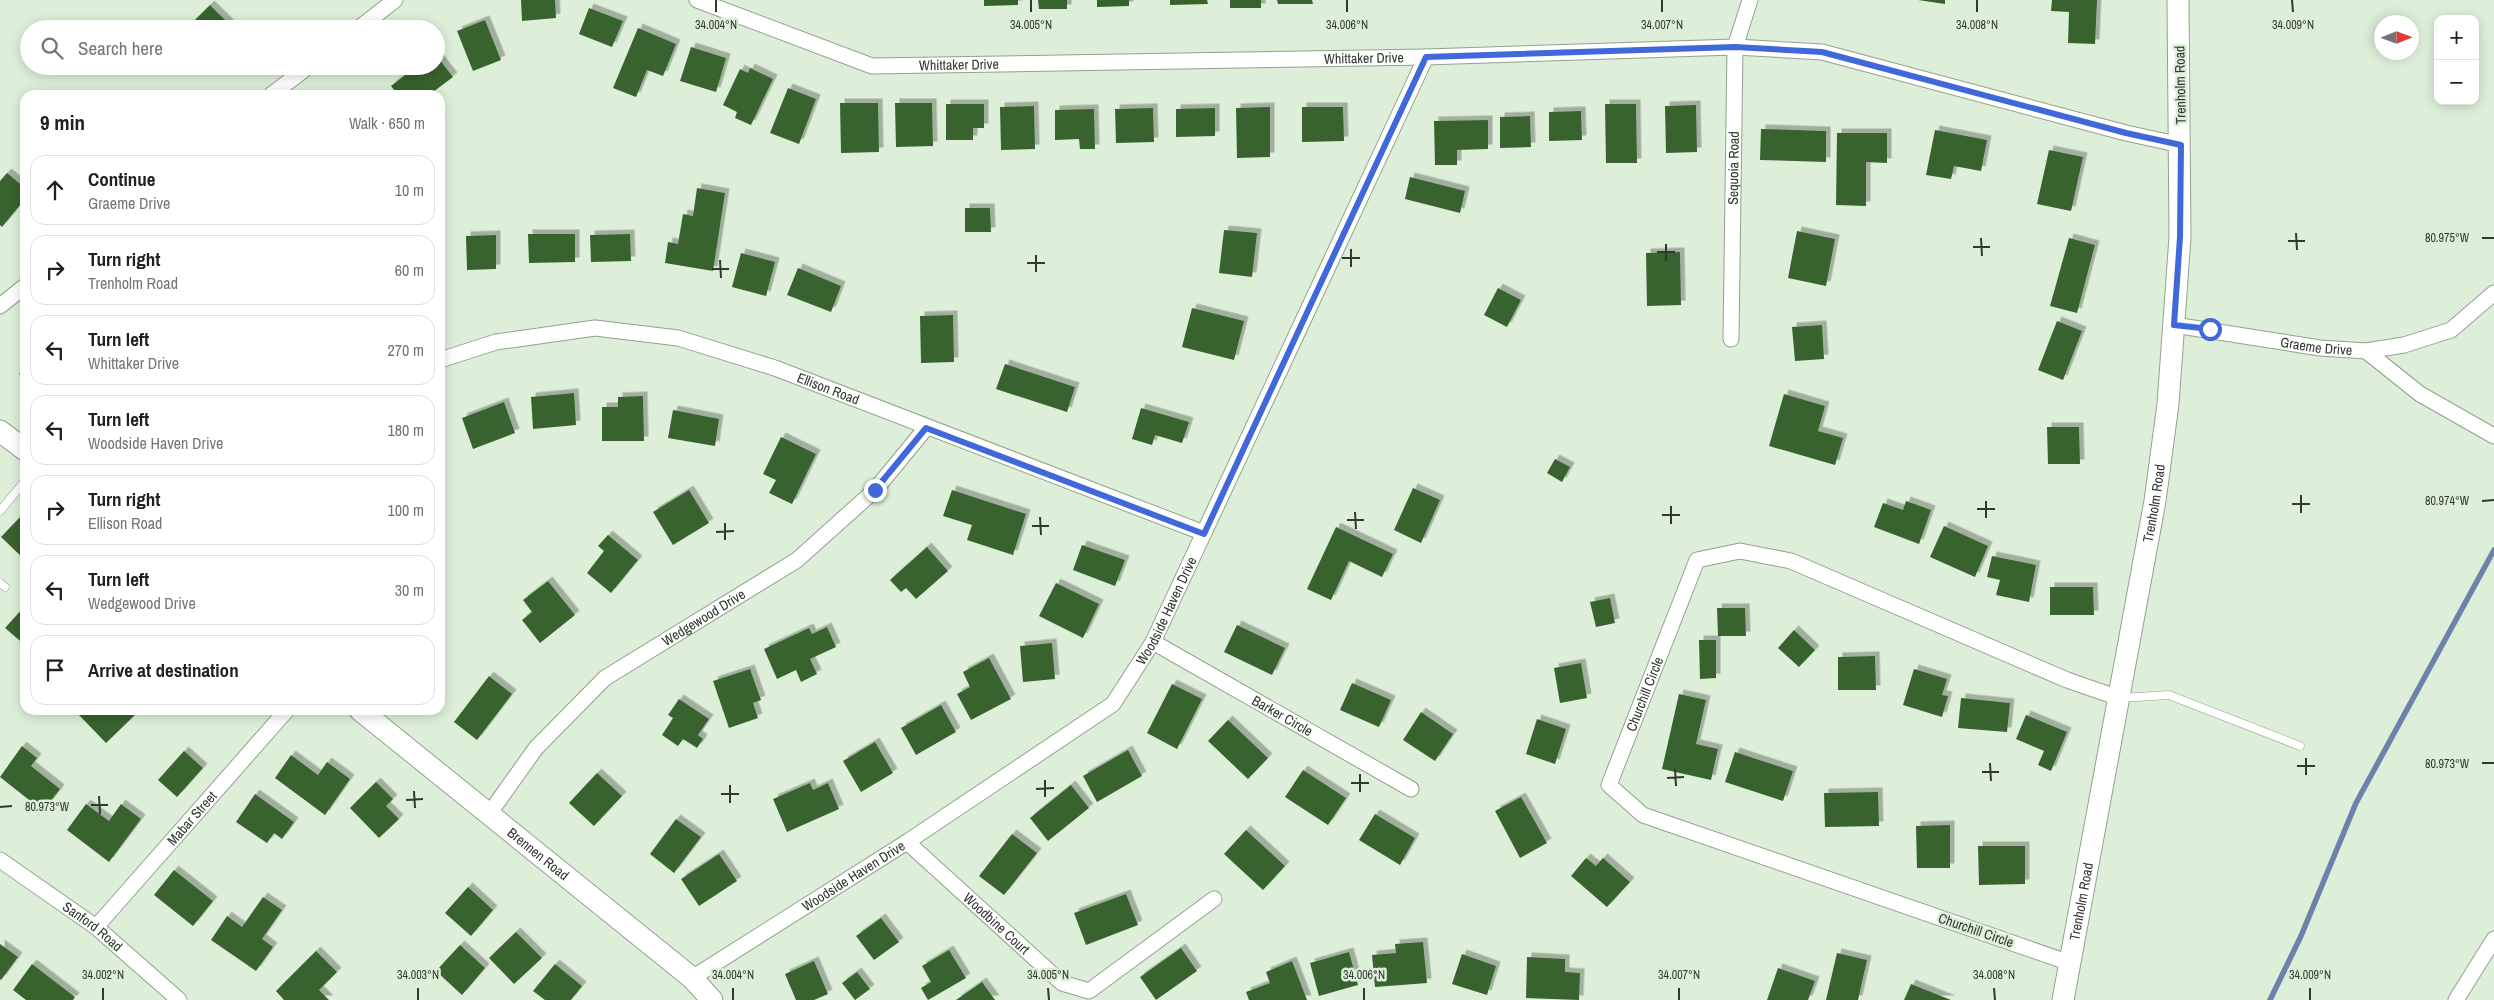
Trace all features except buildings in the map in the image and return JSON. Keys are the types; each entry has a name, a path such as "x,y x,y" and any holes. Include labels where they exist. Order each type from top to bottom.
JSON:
{"main road":[{"name":"Trenholm Road","path":"2063,1000 2155,501 2168,404 2180,237 2181,145 2178,0"},
{"path":"0,431 20,446"},
{"name":"Brennen Road","path":"366,715 692,978 712,1000"}],"street":[{"path":"369,20 395,0"},
{"name":"Whittaker Drive","path":"697,0 872,66 1426,57 1735,47 1822,52 2126,133 2181,145"},
{"name":"Sequoia Road","path":"1731,339 1735,47 1750,0"},
{"name":"Woodside Haven Drive","path":"692,978 907,842 1113,704 1153,642 1426,57"},
{"path":"278,90 298,75"},
{"path":"0,306 20,290"},
{"path":"2366,351 2404,345 2451,330 2494,293"},
{"name":"Graeme Drive","path":"2174,325 2320,348 2366,351 2420,394 2494,436"},
{"name":"Ellison Road","path":"445,358 496,342 595,328 678,338 775,368 1204,534"},
{"name":"Wedgewood Drive","path":"489,814 536,748 605,678 797,560 875,490 926,428"},
{"name":"Churchill Circle","path":"2070,963 1643,815 1609,785 1697,560 1740,552 1791,561 2066,680 2119,698"},
{"name":"Barker Circle","path":"1153,642 1411,789"},
{"name":"Mabar Street","path":"96,927 283,715"},
{"name":"Woodbine Court","path":"907,842 1062,983 1088,991 1214,899"},
{"name":"Sanford Road","path":"0,860 96,927 179,1000"},
{"path":"2456,1000 2494,939"}],"lane":[{"path":"0,511 20,487"},
{"path":"2119,698 2169,695 2300,746"}],"waterway":[{"path":"2270,1000 2301,936 2356,803 2494,550"}],"route":[{"path":"875,490 926,428 1204,534 1426,57 1735,47 1822,52 2126,133 2181,145 2180,237 2174,325 2210,329"}]}
